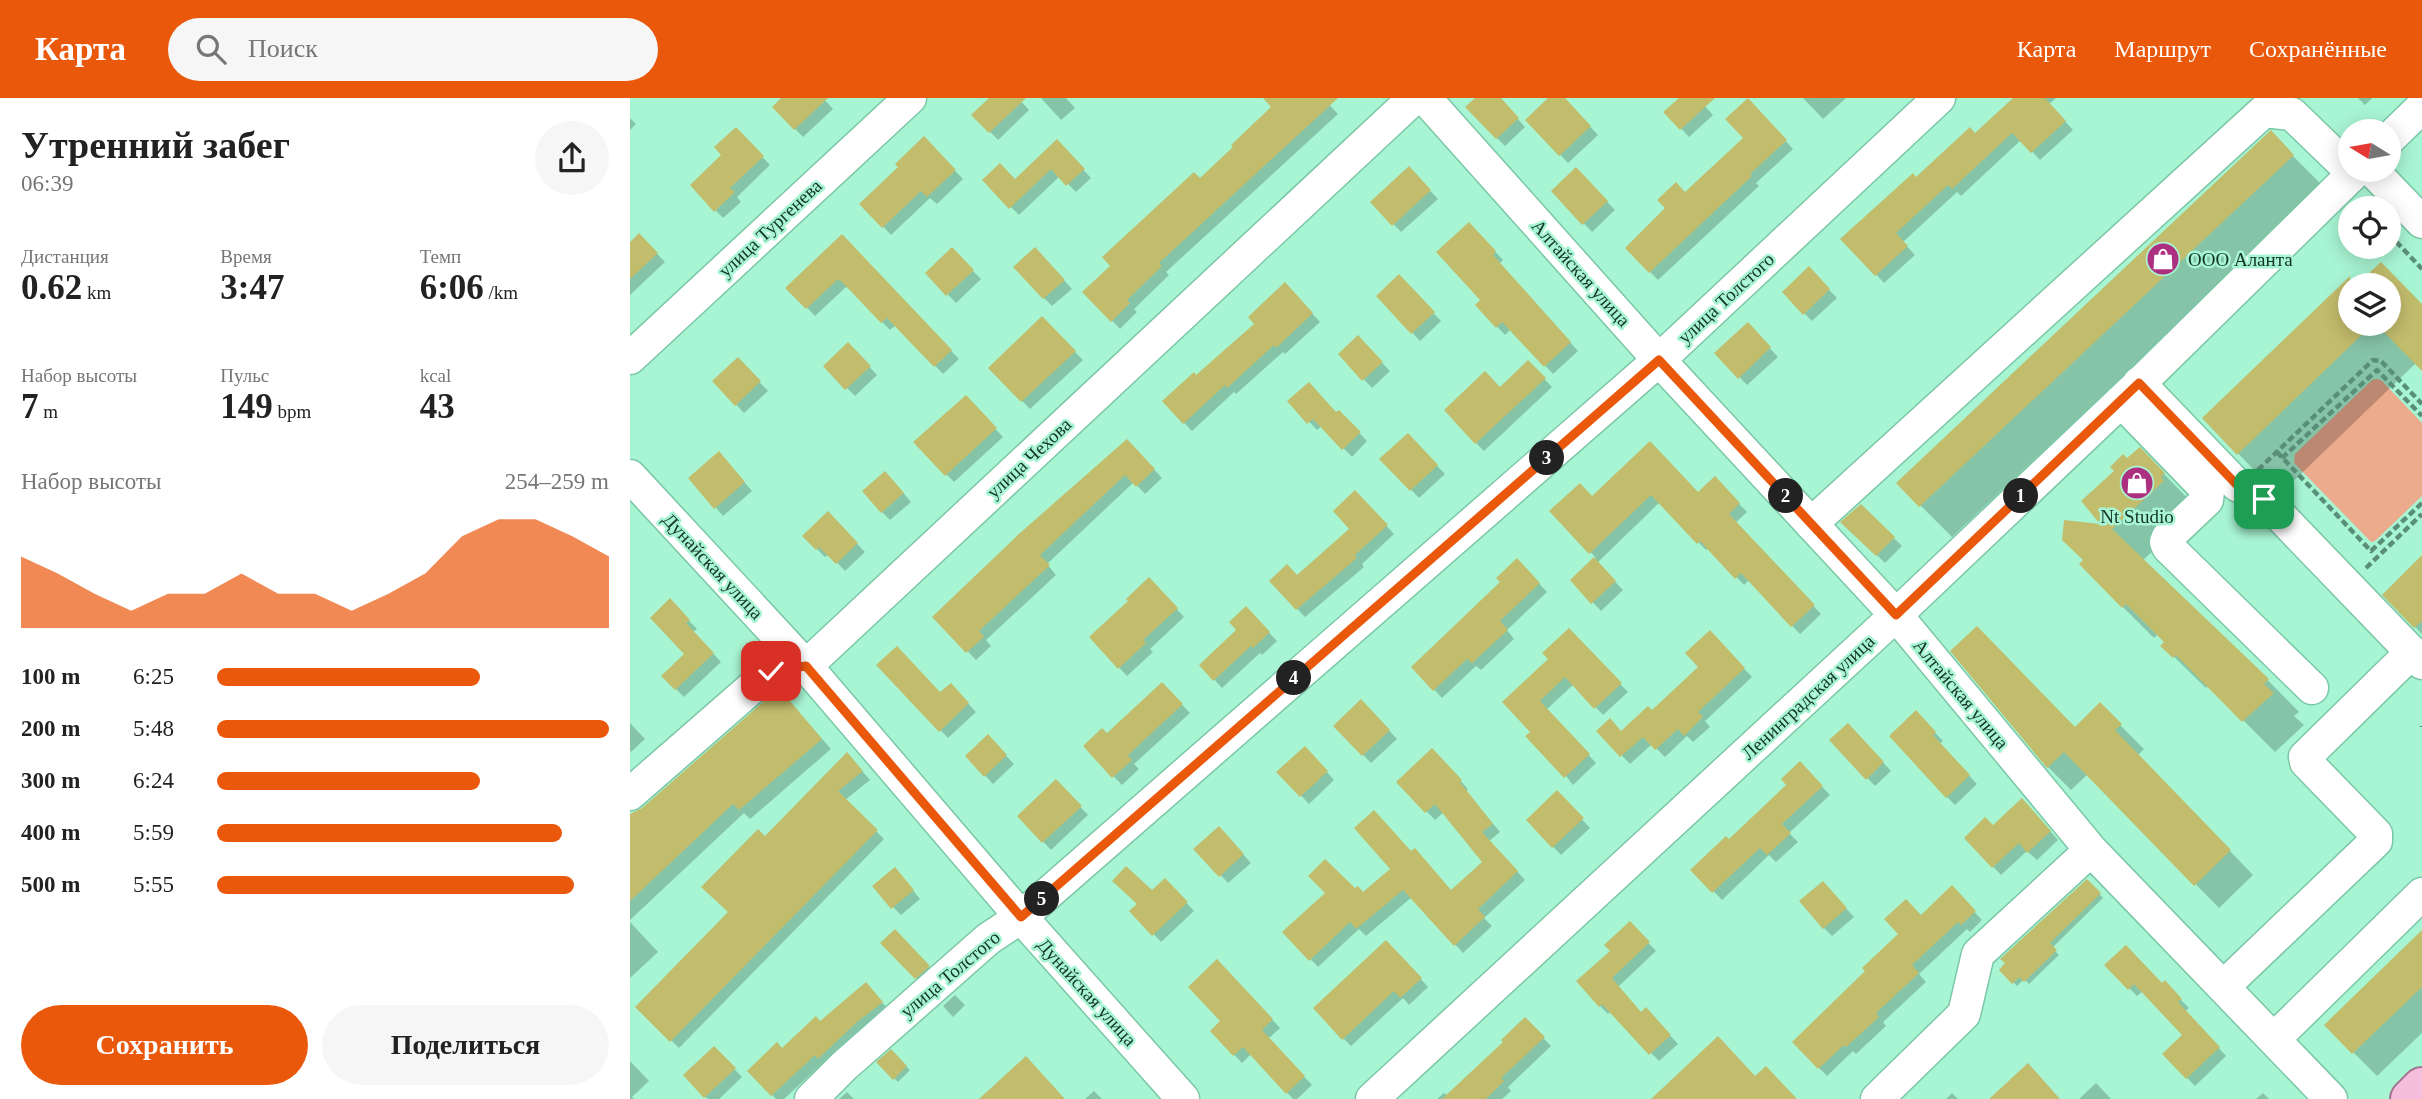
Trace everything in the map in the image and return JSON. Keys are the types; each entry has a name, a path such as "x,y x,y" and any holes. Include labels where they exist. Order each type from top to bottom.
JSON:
{"main road":[{"path":"2410,1099 2422,1087"}],"street":[{"name":"улица Тургенева","path":"630,358 909,98"},
{"name":"улица Чехова","path":"806,666 1414,98"},
{"name":"Алтайская улица","path":"1425,98 1659,360 1896,615 2091,850 2331,1099"},
{"name":"улица Толстого","path":"811,1099 844,1066 988,939 1021,917 1659,360 1939,98"},
{"path":"2401,127 2422,107"},
{"path":"1811,524 2264,111 2292,114 2338,152"},
{"name":"Ленинградская улица","path":"1372,1099 1896,615 2350,182"},
{"path":"2374,182 2422,222"},
{"path":"2130,392 2240,487 2264,499 2417,658 2305,757 2306,762 2376,834 2376,841 2223,987"},
{"path":"2130,392 2208,491 2207,500 2168,537 2168,547 2312,688"},
{"name":"Дунайская улица","path":"630,476 806,666 1021,917 1183,1099"},
{"path":"630,794 771,671 806,666"},
{"path":"1877,1099 1964,1014 1979,954 2091,850"},
{"path":"2274,1039 2422,894"}],"path":[{"path":"2401,247 2422,269"},
{"path":"2240,487 2372,360 2381,361 2422,404"},
{"path":"2282,458 2377,370 2422,416"},
{"path":"2277,452 2377,557"},
{"path":"2371,551 2422,503"},
{"path":"2348,586 2422,514"}],"shaded area":[{"path":"2376,379 2381,380 2422,423 2422,496 2371,542 2294,463 2295,454"}],"building":[{"path":"781,98 828,98 794,130 772,107"},
{"path":"989,98 1026,98 989,133 971,115"},
{"path":"1263,98 1338,98 1159,263 1162,266 1127,300 1130,303 1111,322 1082,292 1110,266 1102,257 1194,172 1200,178 1233,147 1231,145 1271,107"},
{"path":"1475,98 1501,98 1519,118 1496,139 1465,107"},
{"path":"1548,98 1565,98 1591,126 1559,156 1525,120"},
{"path":"1679,98 1715,98 1680,130 1663,112"},
{"path":"1748,98 1787,140 1649,273 1625,248 1665,208 1657,200 1676,182 1685,192 1743,138 1725,119"},
{"path":"2013,98 2045,98 2066,121 2031,153 2012,133 1952,189 1948,185 1896,233 1908,246 1875,276 1840,239 1913,173 1916,177 1970,127 1975,133"},
{"path":"736,127 764,156 730,188 735,192 714,212 690,185 721,155 714,147"},
{"path":"2271,130 2294,155 1919,507 1896,483"},
{"path":"924,136 956,170 927,197 921,191 882,228 859,204 898,167 895,164"},
{"path":"1057,139 1085,169 1066,186 1051,169 1009,209 982,180 1000,163 1015,179"},
{"path":"1409,166 1431,190 1392,226 1370,202"},
{"path":"1576,167 1608,201 1582,225 1551,191"},
{"path":"1469,222 1496,251 1493,255 1571,342 1544,367 1502,322 1496,328 1475,305 1480,300 1436,252"},
{"path":"639,233 658,253 630,279 630,242"},
{"path":"842,234 952,350 934,367 887,318 881,323 841,281 837,280 806,309 785,288"},
{"path":"952,247 974,270 946,296 925,273"},
{"path":"1035,247 1065,280 1043,299 1013,267"},
{"path":"2381,262 2392,273 2369,273"},
{"path":"1809,266 1830,289 1803,315 1782,292"},
{"path":"1399,274 1435,312 1411,334 1376,296"},
{"path":"1285,282 1313,313 1276,348 1274,345 1227,388 1225,385 1183,424 1162,401 1254,324 1248,317"},
{"path":"2401,282 2422,304 2422,371 2388,336 2401,336"},
{"path":"2338,288 2338,336 2361,336 2237,455 2202,418"},
{"path":"1042,316 1076,351 1021,402 988,368"},
{"path":"1748,322 1771,347 1738,379 1714,353"},
{"path":"1358,335 1383,362 1362,381 1338,354"},
{"path":"848,342 871,366 845,390 823,366"},
{"path":"738,357 761,381 735,406 712,381"},
{"path":"1528,360 1546,378 1475,444 1444,410 1485,371 1500,387"},
{"path":"1309,382 1336,412 1339,410 1361,432 1342,450 1313,419 1307,424 1287,401"},
{"path":"966,395 997,428 945,476 913,442"},
{"path":"1408,433 1438,465 1410,491 1379,459"},
{"path":"1127,439 1155,469 1136,487 1125,475 1040,555 1050,565 979,631 984,637 966,653 932,617 1020,533"},
{"path":"1650,441 1698,492 1715,476 1740,503 1729,514 1815,605 1791,627 1741,573 1735,579 1700,541 1697,544 1651,495 1589,554 1549,511 1580,483 1592,496"},
{"path":"2140,447 2165,473 2161,477 2164,481 2112,529 2269,679 2264,684 2274,693 2242,722 2176,655 2173,658 2160,646 2164,642 2126,604 2122,608 2079,564 2083,560 2062,540 2064,520 2100,524 2081,501 2114,471 2110,467 2123,454 2127,458"},
{"path":"719,451 745,482 714,509 688,478"},
{"path":"885,471 904,493 881,513 862,491"},
{"path":"1355,490 1388,525 1355,555 1357,558 1296,610 1269,581 1287,564 1297,575 1349,529 1333,511"},
{"path":"1861,504 1895,537 1876,556 1840,522"},
{"path":"828,511 858,543 836,564 819,547 816,550 802,536"},
{"path":"2422,555 2422,621 2414,628 2382,595"},
{"path":"1594,557 1616,581 1591,604 1570,580"},
{"path":"1517,558 1540,583 1500,621 1508,630 1472,663 1467,659 1433,691 1411,667 1500,582 1496,578"},
{"path":"1149,577 1178,608 1143,640 1146,643 1118,669 1089,637 1128,601 1126,599"},
{"path":"670,598 690,620 686,623 714,653 675,690 661,676 684,654 650,618"},
{"path":"1246,606 1270,632 1213,681 1199,665 1236,630 1229,622"},
{"path":"1977,626 2075,727 2100,702 2122,724 2115,730 2231,850 2194,886 2064,752 2047,768 1950,651"},
{"path":"1569,628 1622,683 1594,709 1565,677 1540,701 1590,754 1564,778 1525,736 1530,732 1502,702 1548,659 1542,653"},
{"path":"1710,630 1745,668 1698,712 1703,717 1684,736 1678,729 1655,750 1643,737 1620,757 1596,731 1610,718 1621,731 1648,706 1652,710 1698,667 1685,653"},
{"path":"897,646 940,692 951,683 969,703 939,732 876,665"},
{"path":"1162,682 1183,704 1128,755 1132,760 1112,778 1083,746 1102,728 1107,733"},
{"path":"779,688 822,739 739,810 733,804 630,901 630,814 642,808"},
{"path":"1361,699 1390,730 1362,756 1333,726"},
{"path":"1916,710 1936,732 1933,735 1970,775 1946,798 1889,736"},
{"path":"1848,723 1884,762 1866,780 1829,740"},
{"path":"988,734 1007,755 984,777 965,756"},
{"path":"1305,746 1328,771 1300,797 1276,772"},
{"path":"1432,748 1462,780 1460,782 1493,824 1482,832 1518,871 1478,909 1485,917 1454,946 1403,890 1356,929 1350,922 1309,961 1282,932 1325,893 1308,876 1325,859 1355,888 1358,886 1363,892 1390,869 1354,828 1374,810 1411,851 1415,848 1451,890 1482,862 1435,804 1425,813 1396,782"},
{"path":"847,752 863,771 838,791 878,830 670,1042 635,1007 728,912 701,887 758,829 765,836"},
{"path":"1800,761 1823,786 1782,824 1791,833 1767,855 1760,848 1712,893 1690,870 1726,836 1729,839 1786,785 1781,779"},
{"path":"1056,779 1082,806 1042,843 1017,816"},
{"path":"1557,790 1584,818 1552,848 1526,820"},
{"path":"2022,798 2051,831 2027,853 2019,843 1992,868 1964,838 1985,817 1993,825"},
{"path":"1219,826 1244,854 1219,877 1193,849"},
{"path":"1126,866 1152,890 1165,878 1188,902 1152,936 1129,911 1137,904 1112,881"},
{"path":"895,867 914,890 891,909 872,886"},
{"path":"2087,879 2101,893 2050,943 2057,950 2024,982 2019,977 2012,984 1999,970 2005,963 2000,959"},
{"path":"1823,881 1847,908 1823,929 1799,901"},
{"path":"1952,885 1976,911 1961,925 1958,922 1912,965 1919,973 1876,1013 1879,1017 1818,1069 1792,1042 1865,971 1862,968 1898,934 1884,919 1906,899 1921,915"},
{"path":"1630,921 1650,942 1612,978 1641,1012 1646,1007 1671,1035 1649,1055 1602,1004 1599,1007 1576,981 1610,951 1604,945"},
{"path":"895,929 930,966 915,979 880,943"},
{"path":"2422,930 2422,987 2352,1054 2324,1025"},
{"path":"1386,940 1422,978 1400,998 1394,991 1342,1040 1313,1008"},
{"path":"2126,945 2162,983 2165,980 2182,999 2178,1002 2220,1047 2186,1079 2162,1054 2182,1035 2134,984 2128,990 2104,965"},
{"path":"1217,959 1273,1019 1262,1030 1305,1076 1286,1094 1243,1047 1233,1056 1210,1031 1220,1021 1188,987"},
{"path":"866,982 883,1002 857,1022 818,1059 815,1055 771,1096 747,1071 777,1042 782,1048 816,1016 820,1021"},
{"path":"1525,1017 1545,1037 1501,1078 1504,1081 1486,1099 1442,1099 1503,1042 1501,1040"},
{"path":"1718,1036 1755,1076 1766,1066 1797,1099 1651,1099"},
{"path":"714,1046 736,1068 704,1098 683,1075"},
{"path":"891,1049 907,1066 893,1080 876,1062"},
{"path":"1026,1056 1065,1099 979,1099"},
{"path":"2028,1063 2060,1099 1989,1099"}],"place":[{"name":"ООО Аланта","path":"2163,259"},
{"name":"Nt Studio","path":"2137,483"}],"route":[{"path":"771,671 806,666 1021,917 1659,360 1896,615 2139,383 2237,485 2264,499"}]}
